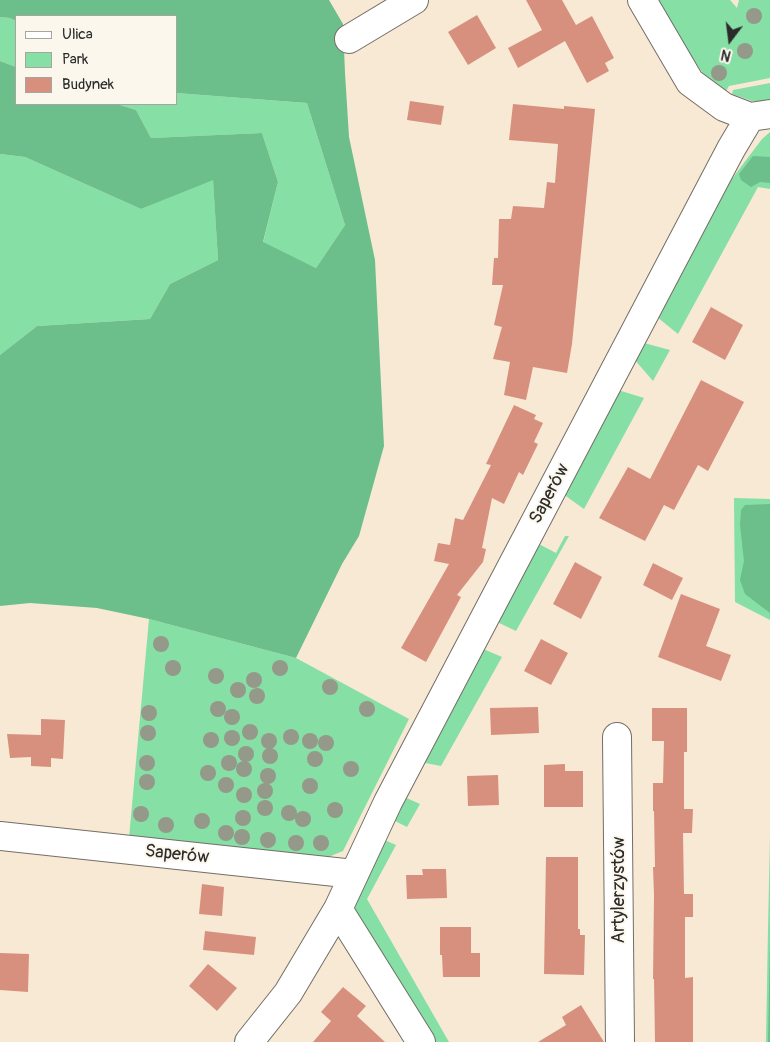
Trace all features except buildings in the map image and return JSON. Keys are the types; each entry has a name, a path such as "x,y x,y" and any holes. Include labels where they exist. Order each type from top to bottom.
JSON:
{"street":[{"path":"349,39 414,0"},
{"path":"642,0 690,82 724,107 760,116"},
{"name":"Saperów","path":"249,1042 288,993 338,909 402,776 727,157 760,116"},
{"name":"Artylerzystów","path":"617,737 620,1042"},
{"name":"Saperów","path":"0,836 354,874"},
{"path":"338,909 421,1042"}],"green space":[{"path":"0,0 329,0 343,24 349,137 375,260 384,446 359,536 342,564 296,658 149,619 97,608 30,603 0,606 0,355 37,326 150,319 170,284 218,260 213,180 141,209 25,157 0,154 0,61 15,67 15,105 120,105 136,110 151,138 262,133 278,182 263,242 316,268 345,225 307,103 178,93 178,15 15,15 15,20 0,17"},
{"path":"658,0 730,0 737,8 739,0 770,0 770,78 729,86 726,91 704,75 676,34"},
{"path":"0,17 10,18 15,20 15,67 0,61"},
{"path":"770,83 770,100 752,101 732,94 733,90"},
{"path":"178,93 307,103 345,225 316,268 263,243 278,182 262,133 151,138 136,110 120,105 178,105"},
{"path":"770,132 770,189 758,187 678,334 657,317 731,180 762,139"},
{"path":"0,154 25,157 141,209 213,179 218,260 170,284 150,319 37,326 0,355"},
{"path":"753,156 770,157 770,183 760,182 751,187 741,180 739,174"},
{"path":"644,343 670,350 653,381 634,359"},
{"path":"618,390 644,398 584,509 563,494"},
{"path":"734,498 770,499 770,620 735,602"},
{"path":"770,504 770,613 745,594 740,580 744,561 740,525 741,510 745,505"},
{"path":"565,536 569,536 516,631 495,621 537,543 556,553"},
{"path":"149,619 296,658 409,719 343,851 316,862 129,838"},
{"path":"481,648 502,657 441,766 420,762"},
{"path":"402,796 420,804 407,827 391,819"},
{"path":"770,836 770,1042 766,1042 768,929"},
{"path":"380,838 396,845 367,899 449,1042 430,1042 356,923 353,904"},
{"path":"770,938 770,1042 768,1042"}]}
